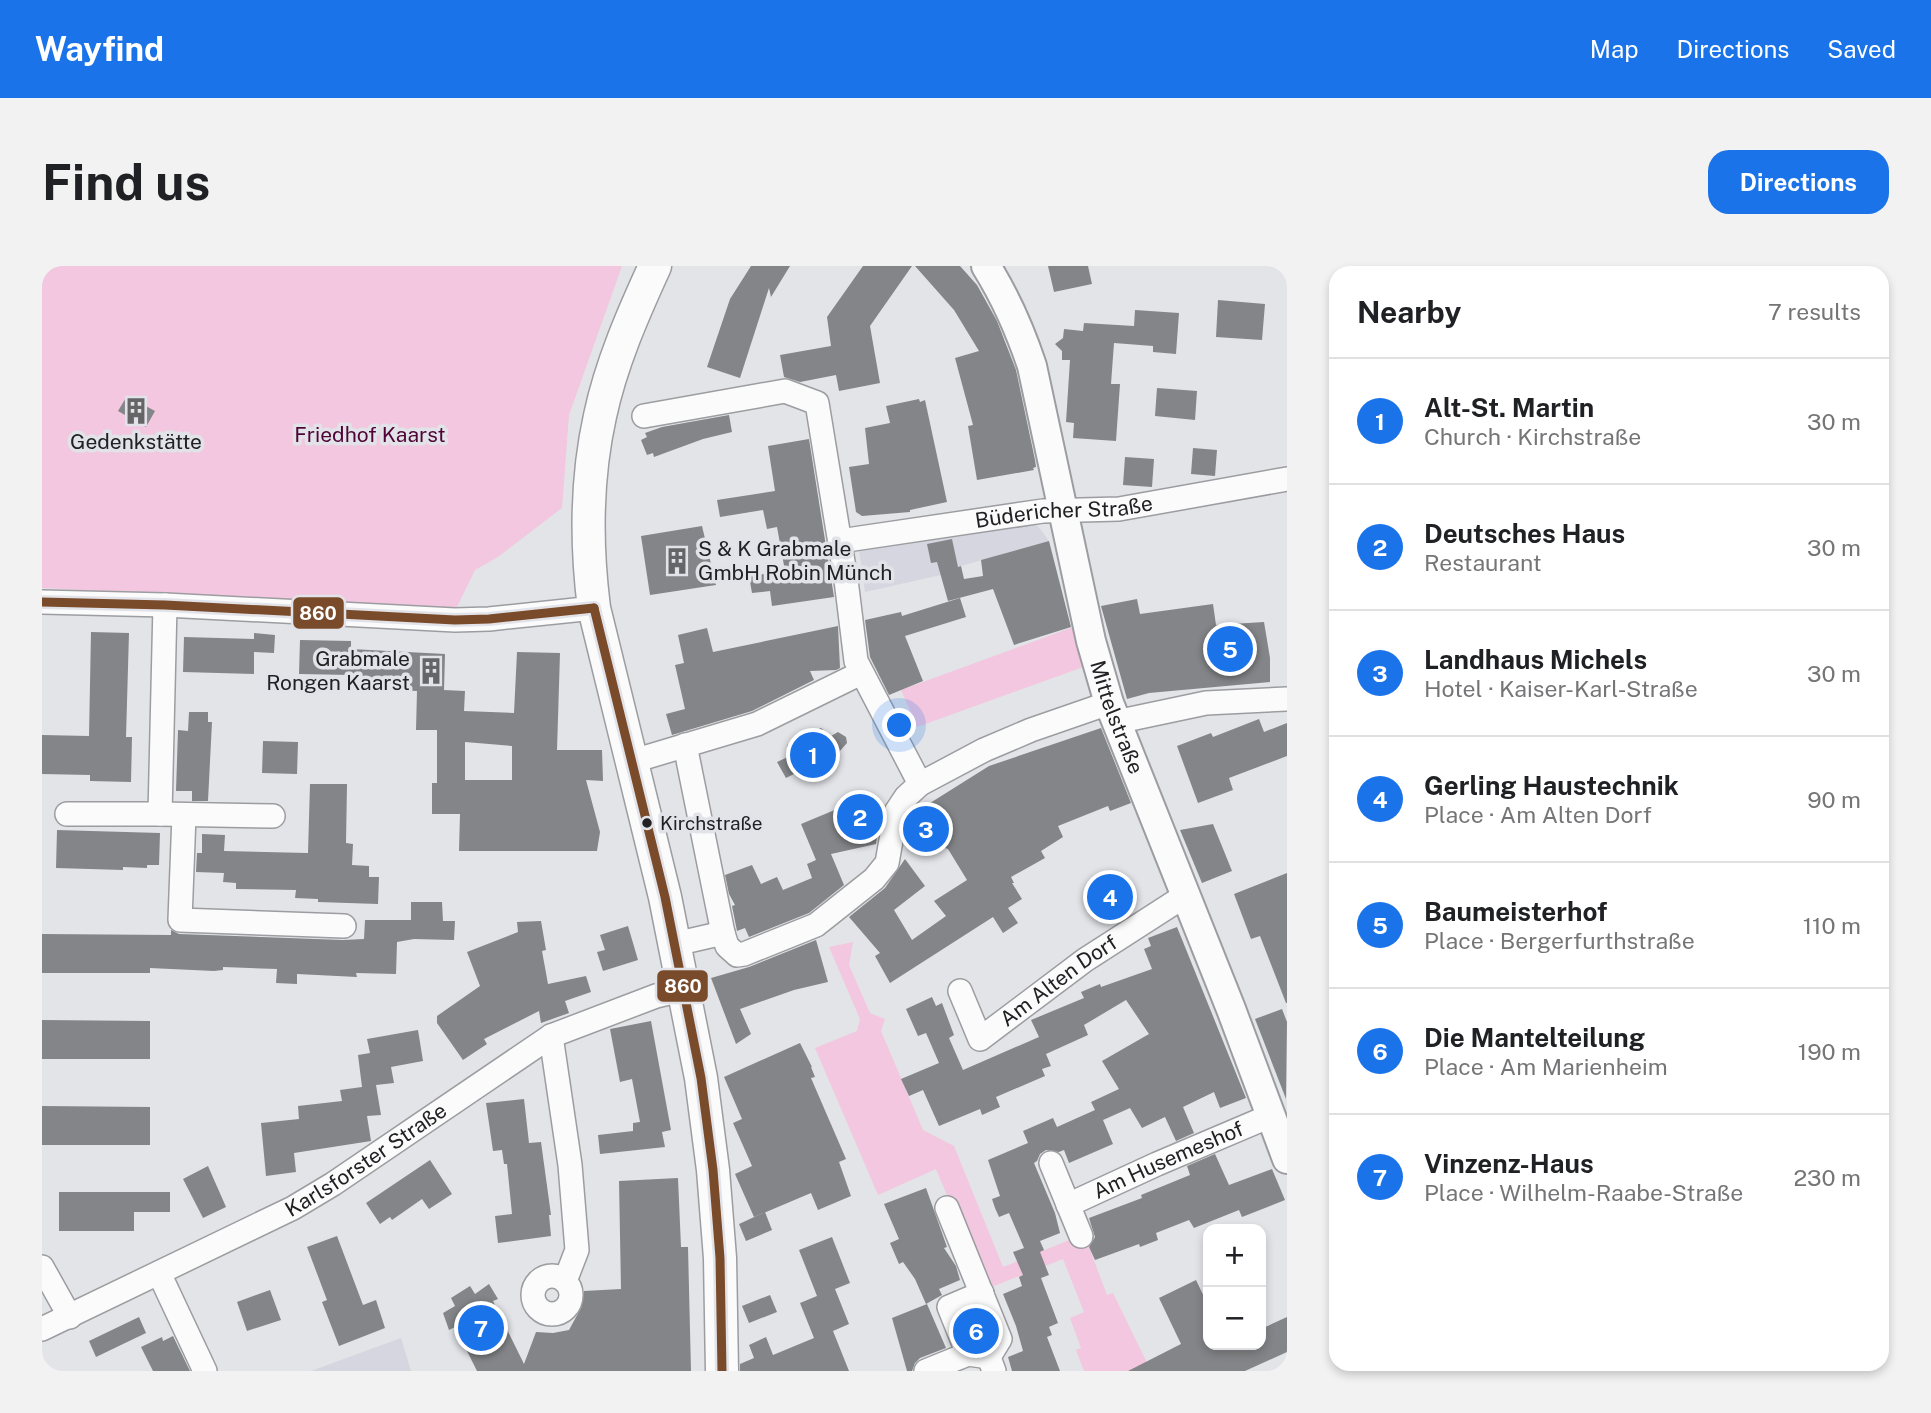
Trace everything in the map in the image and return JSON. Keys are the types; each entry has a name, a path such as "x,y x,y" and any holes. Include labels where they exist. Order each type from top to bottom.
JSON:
{"main road":[{"path":"655,266 612,370 600,416 589,511 590,578 594,608 685,989 701,1078 713,1170 720,1258 722,1371"}],"street":[{"name":"Mittelstraße","path":"986,266 1020,328 1032,366 1091,641 1113,713 1287,1159"},
{"path":"644,416 785,391 817,403 840,541 853,646 861,673 920,784"},
{"name":"Büdericher Straße","path":"840,541 1063,510 1119,509 1287,479"},
{"path":"42,602 165,605 455,620 594,608"},
{"path":"160,814 165,605"},
{"path":"630,762 757,724 861,673"},
{"path":"685,745 723,933 731,952 737,955 807,929 825,919 874,879 887,863 897,811 906,797 920,784 984,750 1019,735 1113,713 1287,699"},
{"path":"67,814 273,816"},
{"path":"184,815 180,920 344,926"},
{"name":"Am Alten Dorf","path":"960,991 980,1040 1085,960 1186,895"},
{"path":"675,944 723,933"},
{"name":"Karlsforster Straße","path":"42,1329 293,1208 551,1036 656,996 685,989"},
{"path":"551,1036 570,1165 577,1250 565,1281"},
{"name":"Am Husemeshof","path":"1068,1205 1270,1116"},
{"name":"Am Husemeshof","path":"1051,1163 1081,1236"},
{"path":"926,1371 984,1361 1000,1339 947,1208"},
{"path":"42,1268 70,1317"},
{"path":"159,1273 205,1371"},
{"path":"982,1293 949,1307 984,1361"}],"shaded area":[{"path":"1026,522 1038,526 1049,541 940,572 941,575 865,592 859,551 1005,523"},
{"path":"401,1338 411,1371 311,1371"}],"green space":[{"name":"Friedhof Kaarst","path":"42,266 622,266 569,415 562,508 498,557 475,570 456,609 42,588"},
{"path":"1073,627 1086,666 917,727 901,690"},
{"path":"853,942 849,965 870,1013 885,1019 881,1031 923,1130 954,1146 1003,1267 1084,1234 1107,1295 1113,1293 1151,1371 1084,1371 1076,1350 1081,1348 1070,1318 1084,1312 1063,1259 994,1286 983,1282 936,1169 878,1195 815,1048 857,1031 860,1019 829,947"}],"building":[{"path":"751,266 790,266 771,297 769,288 740,378 707,367 730,299"},
{"path":"863,266 912,266 870,326 880,383 839,391 836,375 800,382 784,377 780,355 831,346 827,317"},
{"path":"915,266 960,266 977,285 997,321 1016,370 1035,460 1034,470 977,480 968,426 973,425 955,358 979,351 954,310"},
{"path":"1048,266 1088,266 1092,284 1054,292"},
{"path":"1218,300 1265,304 1262,340 1216,337"},
{"path":"1135,310 1179,313 1176,354 1153,352 1153,346 1114,343 1111,384 1120,384 1116,441 1073,438 1074,423 1066,422 1070,360 1062,360 1062,351 1055,344 1063,338 1064,329 1083,331 1084,323 1134,326"},
{"path":"1157,388 1197,391 1195,420 1155,416"},
{"name":"Gedenkstätte","path":"127,396 155,411 146,427 118,411"},
{"path":"919,399 920,402 925,400 947,502 910,512 862,516 856,512 849,467 869,464 865,428 890,423 886,406"},
{"path":"729,415 732,432 703,439 654,457 653,453 647,455 641,440 647,437 645,433 662,427"},
{"path":"809,439 834,597 772,606 770,591 752,593 749,576 785,571 777,527 767,529 763,510 720,517 717,500 775,491 768,446"},
{"path":"1193,448 1217,450 1215,476 1191,474"},
{"path":"1125,457 1154,459 1152,487 1123,485"},
{"name":"S & K Grabmale GmbH Robin Münch","path":"702,526 716,585 650,595 641,536"},
{"path":"952,539 958,567 961,566 964,579 983,576 981,560 1049,541 1071,627 1014,645 993,589 948,601 937,562 931,563 927,544"},
{"path":"960,598 966,617 905,636 923,681 889,695 870,657 865,620 901,612 902,616"},
{"path":"1137,599 1140,614 1213,604 1216,625 1264,622 1270,658 1270,682 1149,693 1127,699 1101,606"},
{"path":"838,626 840,668 810,671 814,680 752,711 672,735 666,714 685,709 675,665 684,663 678,635 707,628 713,652"},
{"path":"91,632 129,633 126,737 132,737 131,782 90,781 90,775 42,774 42,735 89,736"},
{"path":"254,633 275,635 274,653 254,652 254,674 183,672 184,637 254,639"},
{"path":"300,640 351,641 351,649 445,654 444,690 465,691 464,711 514,713 517,652 560,653 557,750 602,750 603,781 586,780 600,832 597,851 459,851 460,814 432,814 432,783 437,783 437,730 416,730 417,691 369,689 369,679 350,678 350,675 299,674","holes":["465,742 512,746 512,780 465,780"]},
{"path":"189,712 208,712 208,722 212,722 208,801 192,801 192,791 176,791 178,730 188,731"},
{"path":"1259,719 1264,732 1287,723 1287,756 1229,778 1233,790 1198,803 1177,746 1211,733 1213,737"},
{"path":"821,728 831,736 838,732 846,737 847,743 839,752 838,765 805,781 800,771 786,778 777,762 792,755 787,745"},
{"path":"1101,728 1131,803 1110,811 1108,806 1058,826 1063,837 1041,851 1045,858 1011,877 1022,899 1008,908 1018,923 1003,933 993,917 890,983 875,956 880,953 849,917 885,888 905,859 925,886 894,910 912,940 946,916 934,901 967,880 948,849 927,842 942,830 906,838 911,815 989,766"},
{"path":"263,741 298,742 297,774 262,773"},
{"path":"310,784 347,784 346,843 353,844 352,865 369,866 369,877 379,877 378,904 318,902 318,899 295,898 296,890 236,889 236,883 223,882 224,873 196,872 197,853 202,853 202,834 225,835 224,851 308,853"},
{"path":"873,794 879,825 876,844 831,854 844,885 809,913 749,937 745,928 737,931 732,906 735,905 729,894 725,875 752,865 761,884 777,877 783,890 812,878 807,864 816,860 801,824"},
{"path":"1213,824 1232,871 1202,883 1180,830"},
{"path":"57,830 160,833 159,865 147,865 147,868 123,867 123,870 56,868"},
{"path":"1287,873 1286,1003 1260,936 1251,939 1234,894"},
{"path":"1116,875 1127,910 1105,919 1091,885"},
{"path":"411,902 442,902 443,921 455,921 454,940 414,939 397,942 396,974 356,973 357,977 297,974 297,984 276,983 277,969 223,967 223,970 214,971 150,968 150,973 42,973 42,934 171,935 171,930 179,934 364,939 365,920 411,920"},
{"path":"541,921 546,950 542,951 548,984 586,976 591,992 565,1001 569,1013 541,1023 539,1011 484,1039 487,1044 463,1060 437,1023 437,1016 480,986 467,952 518,932 517,922"},
{"path":"628,926 638,960 603,971 597,952 605,950 600,935"},
{"path":"1177,927 1246,1098 1220,1108 1214,1092 1183,1107 1194,1133 1176,1141 1165,1117 1142,1128 1130,1108 1103,1120 1113,1144 1069,1163 1064,1150 1046,1150 1040,1154 1034,1163 1055,1213 1060,1233 1040,1241 1044,1250 1040,1252 1049,1275 1041,1278 1058,1323 1049,1327 1052,1335 1047,1337 1060,1371 1012,1371 1008,1357 1023,1351 1003,1294 1022,1286 1019,1277 1023,1275 1013,1252 1024,1248 1009,1213 999,1217 995,1208 992,1199 1000,1196 988,1160 1028,1143 1023,1131 1053,1118 1057,1127 1095,1110 1091,1102 1119,1089 1102,1061 1149,1034 1126,1000 1084,1025 1088,1035 1046,1054 1051,1066 1042,1069 1045,1076 996,1097 1000,1107 982,1115 980,1109 939,1126 923,1090 909,1096 901,1079 939,1063 926,1033 918,1036 906,1009 932,997 936,1006 942,1003 954,1035 949,1038 963,1070 1039,1037 1031,1020 1084,998 1081,992 1152,969 1144,949 1151,946 1148,938"},
{"path":"816,940 828,982 794,990 740,1009 751,1034 736,1044 711,978 749,967"},
{"path":"1282,1009 1287,1022 1286,1099 1255,1019"},
{"path":"42,1020 150,1021 150,1059 42,1059"},
{"path":"651,1021 671,1130 662,1132 665,1147 600,1154 598,1135 633,1131 633,1123 640,1122 632,1079 620,1082 610,1029"},
{"path":"418,1030 423,1061 391,1067 394,1083 376,1085 381,1115 367,1116 371,1141 294,1153 296,1172 266,1176 261,1123 299,1119 298,1106 342,1101 340,1090 362,1087 358,1055 370,1053 367,1039"},
{"path":"800,1043 812,1067 815,1077 811,1078 846,1159 839,1162 851,1196 818,1210 811,1193 754,1217 735,1174 752,1166 733,1123 742,1119 724,1077"},
{"path":"524,1099 529,1143 541,1142 551,1215 551,1236 498,1243 495,1216 512,1214 507,1164 504,1164 502,1150 493,1151 486,1103"},
{"path":"42,1106 150,1107 150,1145 42,1145"},
{"path":"1215,1154 1229,1185 1272,1169 1285,1200 1242,1217 1239,1210 1194,1228 1189,1220 1156,1233 1158,1240 1095,1260 1089,1247 1095,1237 1089,1218 1142,1198 1141,1195 1190,1175 1187,1166"},
{"path":"430,1160 452,1194 429,1209 422,1199 392,1220 390,1217 380,1224 366,1203"},
{"path":"208,1166 226,1207 203,1218 183,1179"},
{"path":"678,1178 681,1247 688,1247 691,1371 477,1371 455,1327 449,1330 443,1313 455,1306 451,1298 470,1286 475,1294 489,1284 498,1299 493,1301 524,1364 536,1332 569,1330 581,1308 584,1291 621,1289 619,1181"},
{"path":"926,1188 947,1247 944,1248 956,1266 960,1280 939,1289 942,1295 926,1304 915,1279 903,1262 899,1264 890,1243 899,1239 884,1204"},
{"path":"59,1192 170,1192 170,1212 134,1212 134,1231 59,1231"},
{"path":"765,1212 772,1230 746,1241 739,1224"},
{"path":"337,1236 363,1305 376,1300 385,1328 339,1346 322,1302 327,1300 307,1247"},
{"path":"832,1237 850,1283 835,1289 849,1324 833,1331 849,1371 740,1371 740,1364 754,1358 749,1345 766,1337 773,1355 814,1338 800,1303 817,1296 799,1250"},
{"path":"1196,1280 1203,1295 1203,1350 1266,1350 1266,1327 1287,1317 1287,1352 1245,1371 1128,1371 1181,1344 1159,1298"},
{"path":"270,1290 281,1320 247,1331 237,1302"},
{"path":"770,1295 777,1312 749,1323 742,1306"},
{"path":"927,1304 946,1348 920,1358 912,1371 907,1371 892,1318"},
{"path":"139,1317 146,1333 96,1357 89,1341"},
{"path":"173,1336 190,1371 153,1371 141,1347 162,1337 163,1341"}],"transit line":[{"name":"860","path":"42,602 165,605 455,620 594,608"},
{"name":"860","path":"594,608 665,897 701,1078 713,1170 720,1258 722,1371"}],"place":[{"name":"Gedenkstätte","path":"136,411"},
{"name":"S & K Grabmale GmbH Robin Münch","path":"677,561"},
{"name":"Baumeisterhof","path":"1230,649"},
{"name":"Grabmale Rongen Kaarst","path":"431,671"},
{"name":"Alt-St. Martin","path":"813,755"},
{"name":"Deutsches Haus","path":"860,817"},
{"name":"Kirchstraße","path":"647,823"},
{"name":"Landhaus Michels","path":"926,829"},
{"name":"Gerling Haustechnik","path":"1110,897"},
{"name":"Vinzenz-Haus","path":"481,1328"},
{"name":"Die Mantelteilung","path":"976,1331"}]}
